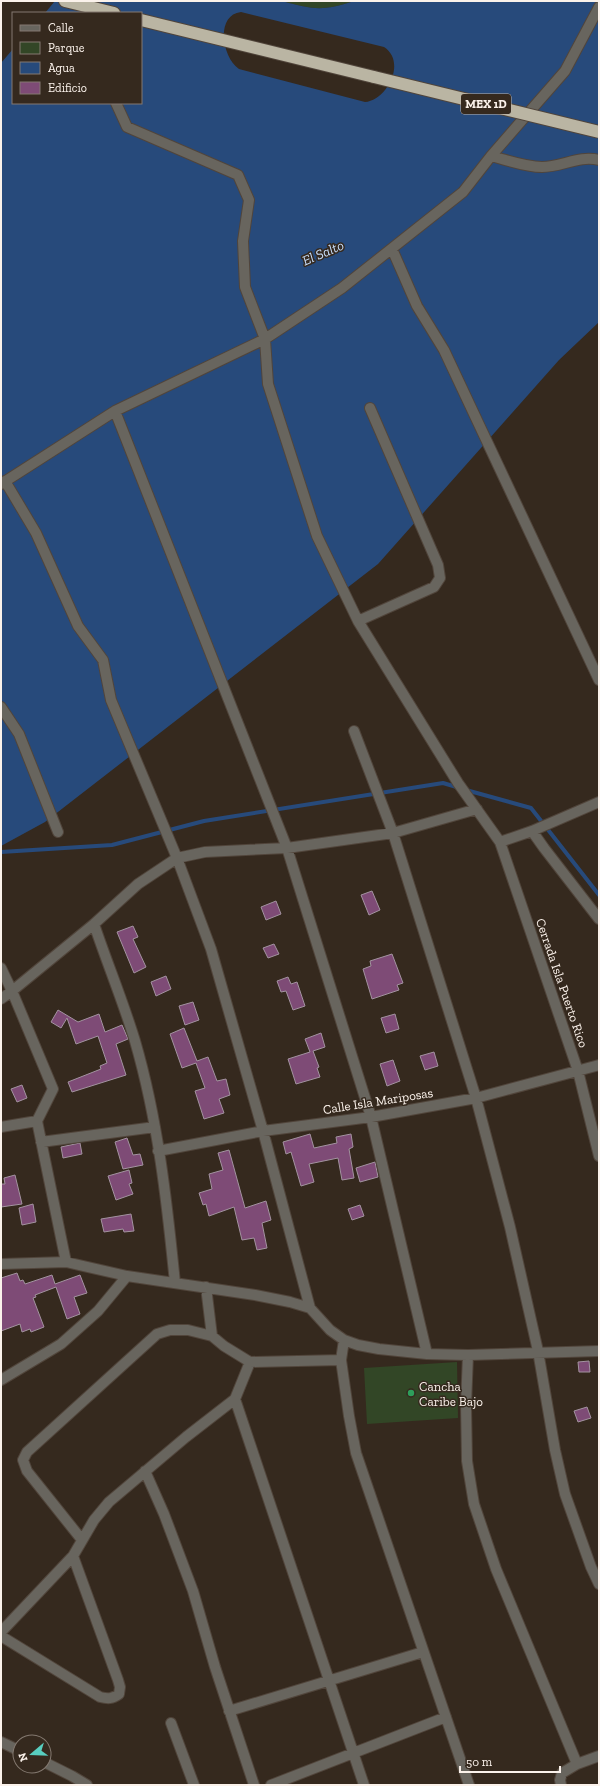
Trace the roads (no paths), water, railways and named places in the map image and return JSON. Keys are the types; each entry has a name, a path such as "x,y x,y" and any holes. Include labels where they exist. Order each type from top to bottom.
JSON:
{"highway":[{"path":"65,1 110,12"},
{"name":"MEX 1D","path":"142,20 599,132"}],"street":[{"path":"599,7 565,71 491,156 463,192 392,249 342,288 265,339 115,411 3,482 36,533 78,626 103,660 111,700 177,858 211,949 263,1131 310,1308 330,1330 344,1340 358,1345 379,1349 427,1354 468,1355 538,1351 599,1351"},
{"name":"Cerrada Isla Puerto Rico","path":"116,104 127,128 238,175 249,200 243,241 245,287 265,339 268,384 317,536 358,621 458,783 500,842 578,1071 599,1156"},
{"path":"491,156 526,165 541,167 557,165 580,158 590,157 599,160"},
{"path":"392,249 417,306 447,357 599,680"},
{"path":"358,621 434,587 440,578 438,565 370,408"},
{"path":"115,411 287,848 371,1117 427,1354"},
{"path":"1,707 19,734 58,832"},
{"path":"354,731 394,833 476,1098 510,1227 538,1351 555,1450 565,1494 591,1567 599,1584"},
{"path":"500,842 532,831 599,802"},
{"path":"1,999 94,924 138,884 177,858 205,852 287,848 394,833 477,809"},
{"path":"532,831 599,919"},
{"path":"94,924 135,1041 155,1127 165,1189 175,1283"},
{"path":"1,968 53,1089 37,1121 66,1262"},
{"name":"Calle Isla Mariposas","path":"158,1151 263,1131 371,1117 476,1098 599,1065"},
{"path":"1,1127 37,1121"},
{"path":"41,1142 155,1127"},
{"path":"1,1264 66,1262 127,1276 255,1295 310,1308"},
{"path":"1,1380 61,1344 98,1311 127,1276"},
{"path":"206,1287 212,1336"},
{"path":"82,1540 27,1471 24,1460 27,1452 157,1334 170,1330 188,1330 212,1336 224,1346 250,1362 341,1360"},
{"path":"344,1340 341,1360 356,1453 468,1785"},
{"path":"468,1355 466,1405 467,1461 474,1504 496,1569 577,1764"},
{"path":"1,1632 73,1556 94,1520 109,1502 145,1471 235,1399 250,1362"},
{"path":"235,1399 364,1785"},
{"path":"145,1471 164,1514 193,1591 229,1711 254,1785"},
{"path":"1,1636 100,1697 108,1699 114,1698 119,1694 120,1687 118,1680 73,1556"},
{"path":"229,1711 424,1652"},
{"path":"272,1785 446,1717"},
{"path":"171,1723 194,1785"},
{"path":"1,1742 12,1747"},
{"path":"561,1785 560,1780 562,1773 577,1764 599,1756"},
{"path":"52,1766 87,1785"}],"water":[{"name":"El Salto","path":"55,1 282,1 311,8 326,8 354,1 599,1 599,322 559,360 378,564 45,822 1,846 1,63 12,50 12,104 142,104 142,12 46,12","holes":["241,12 384,47 391,54 394,62 394,70 387,88 373,100 365,102 239,69 233,64 228,56 225,47 224,28 227,21 233,15"]}],"waterway":[{"path":"1,852 112,845 204,821 443,783 460,788"},
{"path":"466,790 531,808 599,895"}],"place":[{"name":"Cancha Caribe Bajo","path":"411,1393"}]}
